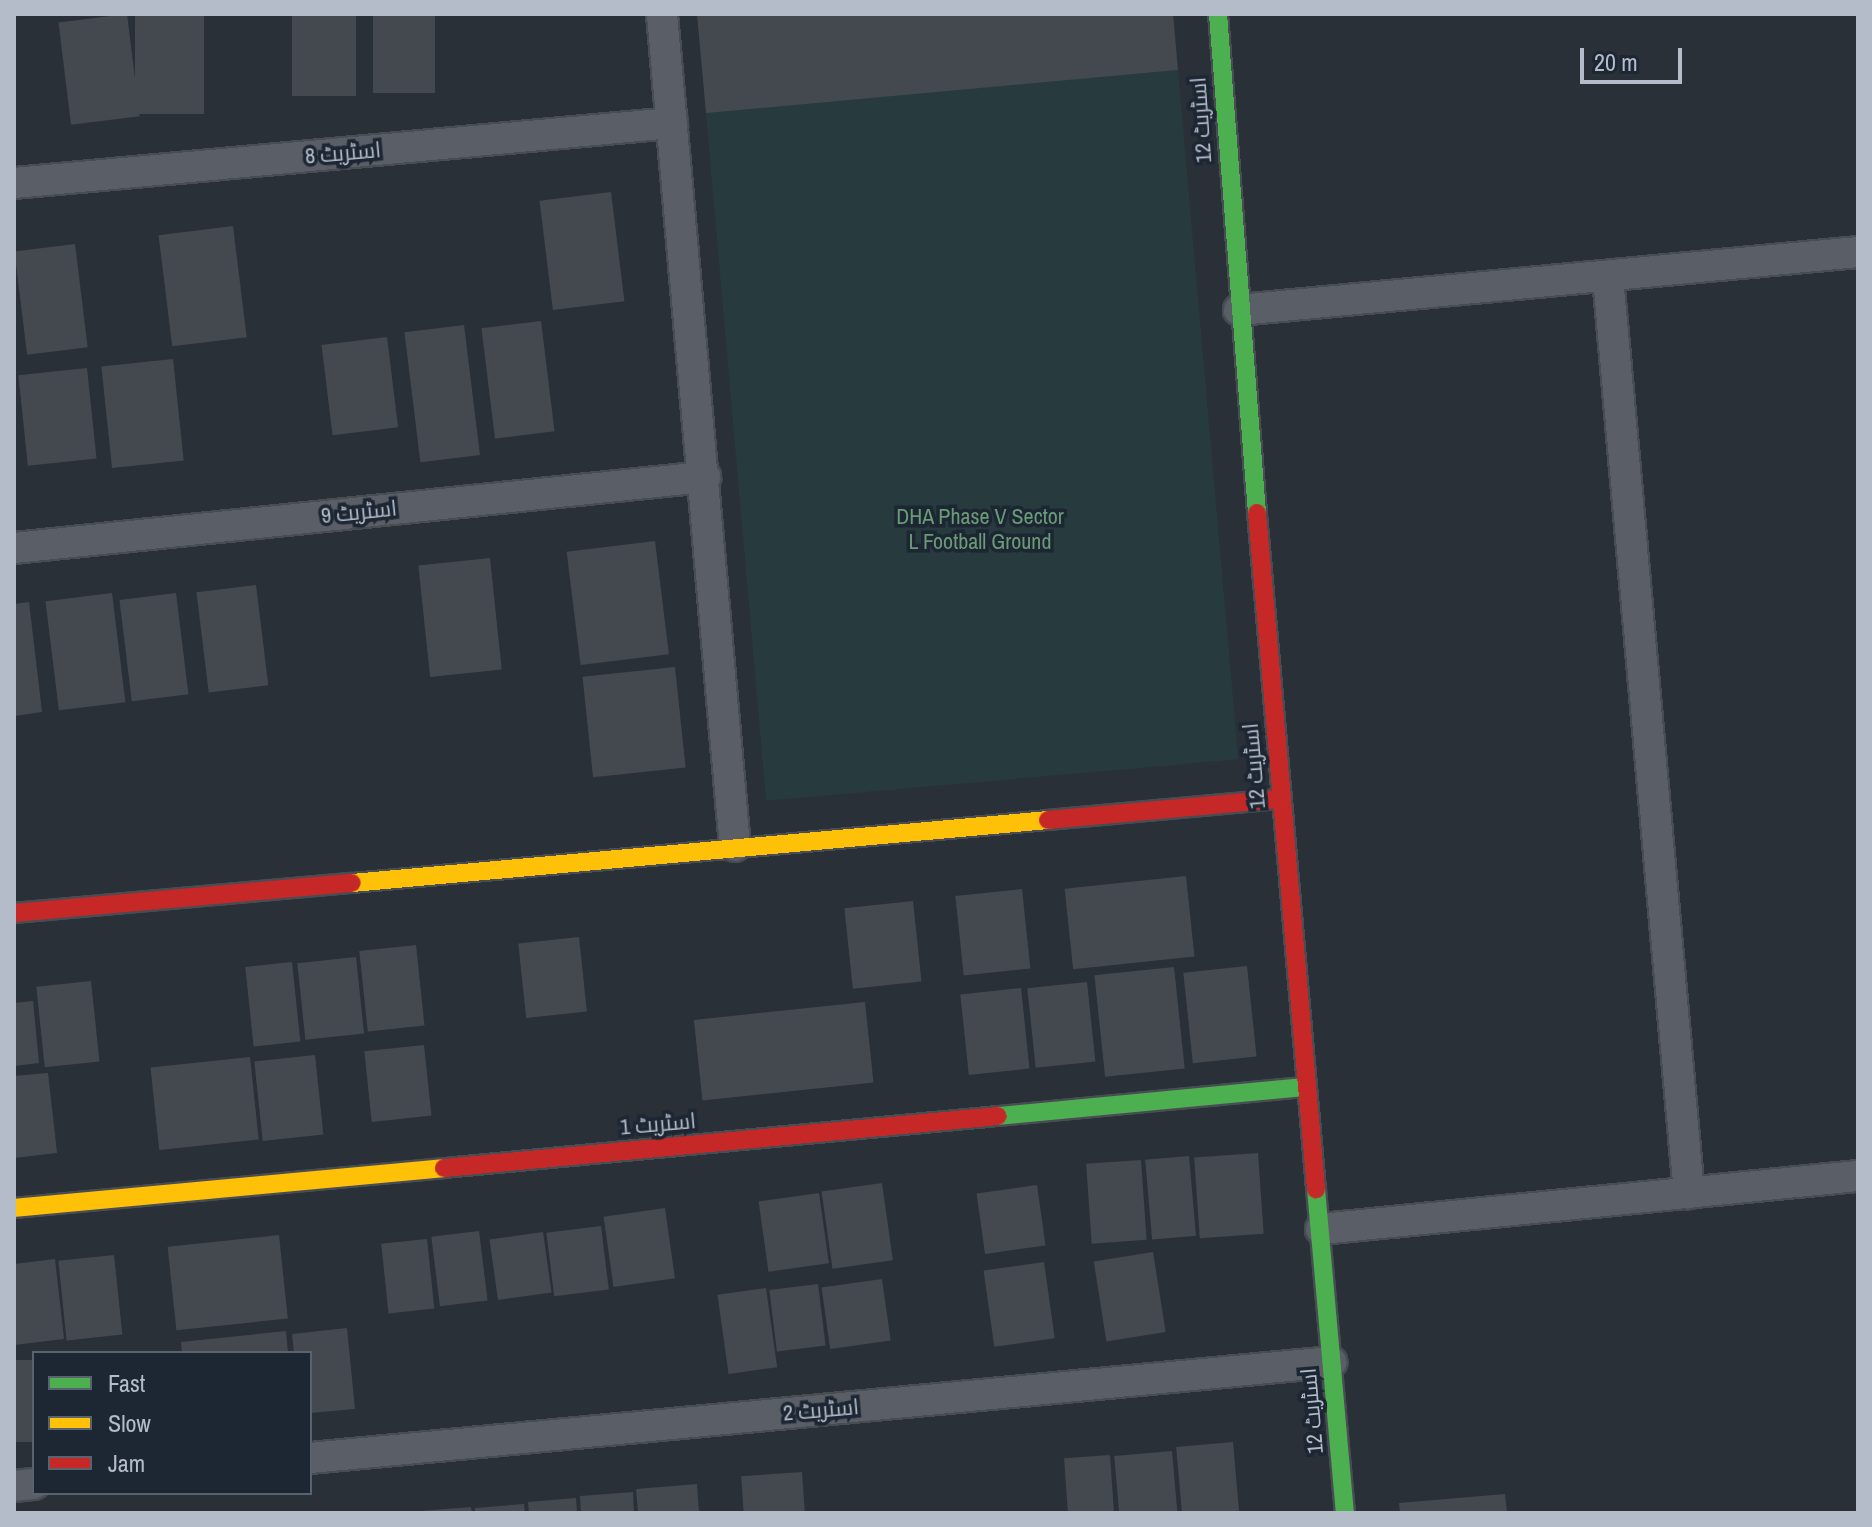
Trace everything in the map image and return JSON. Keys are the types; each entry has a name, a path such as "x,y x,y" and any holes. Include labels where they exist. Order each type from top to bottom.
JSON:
{"street":[{"path":"662,14 735,846"},
{"name":"اسٹریٹ 12","path":"1218,14 1239,310 1345,1513"},
{"name":"اسٹریٹ 8","path":"14,183 672,123"},
{"path":"1239,310 1858,252"},
{"path":"1608,277 1689,1193"},
{"name":"اسٹریٹ 9","path":"14,548 705,477"},
{"path":"14,913 1281,799"},
{"name":"اسٹریٹ 1","path":"14,1208 1306,1087"},
{"path":"1321,1229 1858,1176"},
{"name":"اسٹریٹ 2","path":"312,1458 1331,1362"}],"green space":[{"name":"DHA Phase V Sector L Football Ground","path":"1178,70 1238,759 766,801 706,111"}],"building":[{"path":"127,14 140,116 71,125 59,22"},
{"path":"135,14 204,14 204,114 135,114"},
{"path":"292,14 356,14 356,96 292,96"},
{"path":"373,14 435,14 435,93 373,93"},
{"path":"697,14 1173,14 1178,70 706,113"},
{"path":"611,192 624,301 553,310 540,201"},
{"path":"233,226 247,337 172,346 159,235"},
{"path":"75,244 88,347 27,355 14,251"},
{"path":"541,321 555,431 495,438 481,328"},
{"path":"464,325 480,455 420,462 404,332"},
{"path":"387,337 398,427 333,435 321,345"},
{"path":"173,359 184,460 112,468 101,367"},
{"path":"87,368 97,459 28,466 18,375"},
{"path":"655,541 669,654 581,665 567,552"},
{"path":"490,558 502,669 430,677 418,566"},
{"path":"256,585 268,685 209,693 196,592"},
{"path":"112,593 125,702 59,710 45,601"},
{"path":"176,593 188,694 132,701 119,600"},
{"path":"29,602 42,712 14,716 14,604"},
{"path":"675,667 686,767 593,777 583,677"},
{"path":"1186,876 1194,957 1073,969 1065,889"},
{"path":"1022,889 1030,969 964,976 955,896"},
{"path":"913,901 921,982 853,989 844,908"},
{"path":"579,937 587,1012 526,1018 518,943"},
{"path":"416,945 424,1026 368,1032 359,951"},
{"path":"356,957 364,1034 305,1040 297,963"},
{"path":"292,962 300,1042 254,1046 245,967"},
{"path":"1247,966 1257,1057 1193,1063 1183,973"},
{"path":"1174,967 1185,1068 1105,1077 1094,975"},
{"path":"91,981 99,1062 45,1067 36,987"},
{"path":"1087,982 1095,1062 1036,1068 1027,988"},
{"path":"1021,988 1029,1069 969,1075 960,994"},
{"path":"33,1001 39,1063 14,1066 14,1003"},
{"path":"865,1002 873,1083 702,1101 694,1020"},
{"path":"424,1045 431,1116 372,1122 364,1051"},
{"path":"315,1055 323,1135 263,1141 254,1061"},
{"path":"250,1057 259,1140 159,1150 151,1067"},
{"path":"48,1073 57,1153 14,1158 14,1076"},
{"path":"1258,1153 1264,1234 1200,1238 1194,1157"},
{"path":"1189,1156 1196,1236 1152,1240 1145,1160"},
{"path":"1141,1160 1147,1240 1092,1244 1086,1164"},
{"path":"882,1183 893,1260 832,1269 822,1191"},
{"path":"1037,1185 1045,1245 985,1254 977,1193"},
{"path":"819,1193 829,1263 768,1272 759,1201"},
{"path":"665,1208 675,1278 613,1287 604,1217"},
{"path":"601,1226 609,1290 554,1296 546,1233"},
{"path":"479,1231 488,1300 440,1306 431,1237"},
{"path":"543,1232 551,1292 498,1300 490,1240"},
{"path":"279,1235 288,1319 176,1330 168,1247"},
{"path":"427,1239 434,1309 389,1313 381,1244"},
{"path":"1153,1252 1166,1332 1106,1341 1094,1261"},
{"path":"114,1255 122,1335 67,1340 58,1261"},
{"path":"55,1259 64,1339 14,1345 14,1264"},
{"path":"1044,1262 1055,1338 994,1347 984,1270"},
{"path":"882,1279 891,1340 830,1349 822,1287"},
{"path":"818,1284 826,1346 777,1352 769,1290"},
{"path":"766,1288 777,1367 729,1374 717,1295"},
{"path":"347,1328 355,1409 312,1413 312,1351 294,1351 292,1334"},
{"path":"286,1331 288,1351 182,1351 181,1342"},
{"path":"14,1360 32,1360 32,1442 14,1442"},
{"path":"1233,1442 1239,1511 1182,1513 1176,1447"},
{"path":"1172,1451 1177,1513 1119,1513 1114,1456"},
{"path":"1110,1455 1114,1513 1068,1513 1064,1458"},
{"path":"802,1472 805,1513 744,1513 741,1476"},
{"path":"697,1484 699,1513 638,1513 636,1489"},
{"path":"633,1492 634,1513 581,1513 580,1496"},
{"path":"1505,1494 1507,1513 1400,1513 1399,1503"},
{"path":"576,1498 577,1513 529,1513 528,1502"},
{"path":"524,1504 525,1513 475,1513 475,1508"},
{"path":"471,1507 472,1513 421,1513 421,1511"}],"traffic: fast":[{"path":"1218,14 1257,513"},
{"path":"998,1116 1306,1087"},
{"path":"1316,1189 1345,1513"}],"traffic: slow":[{"path":"352,883 1048,820"},
{"path":"14,1208 444,1168"}],"traffic: jam":[{"path":"1257,513 1316,1189"},
{"path":"1048,820 1281,799"},
{"path":"14,913 352,883"},
{"path":"444,1168 998,1116"}]}
